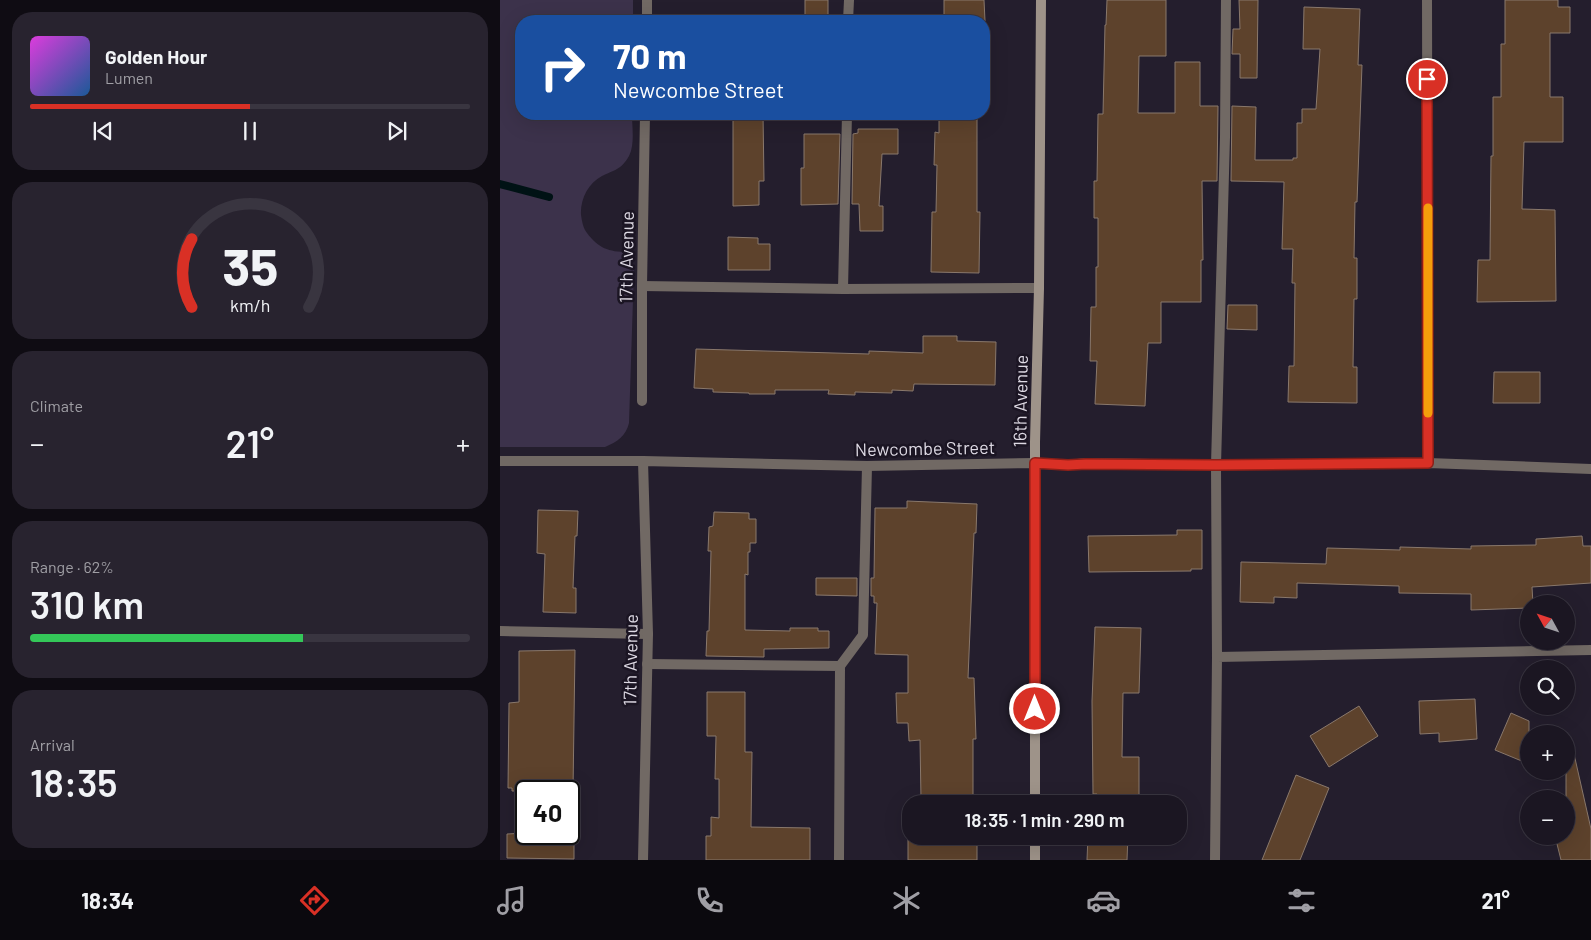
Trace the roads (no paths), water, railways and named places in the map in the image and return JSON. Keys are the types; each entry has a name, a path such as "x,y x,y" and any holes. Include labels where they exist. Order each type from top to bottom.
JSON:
{"street":[{"path":"647,0 647,15"},
{"path":"848,15 849,0"},
{"name":"16th Avenue","path":"1035,795 1035,463 1039,288 1041,0"},
{"path":"1215,860 1216,465 1225,137 1226,0"},
{"path":"1427,0 1428,463"},
{"name":"17th Avenue","path":"642,401 645,120"},
{"path":"843,289 847,120"},
{"path":"642,286 843,289 1039,288"},
{"name":"Newcombe Street","path":"500,461 643,461 867,466 1035,463 1068,465 1216,465 1428,463 1591,469"},
{"name":"17th Avenue","path":"643,461 648,634 643,860"},
{"path":"839,860 840,666 863,635 867,466"},
{"path":"500,631 648,634"},
{"path":"1217,657 1591,650"},
{"path":"647,664 840,666"},
{"path":"1035,845 1035,860"}],"waterway":[{"path":"500,184 549,197"}]}
